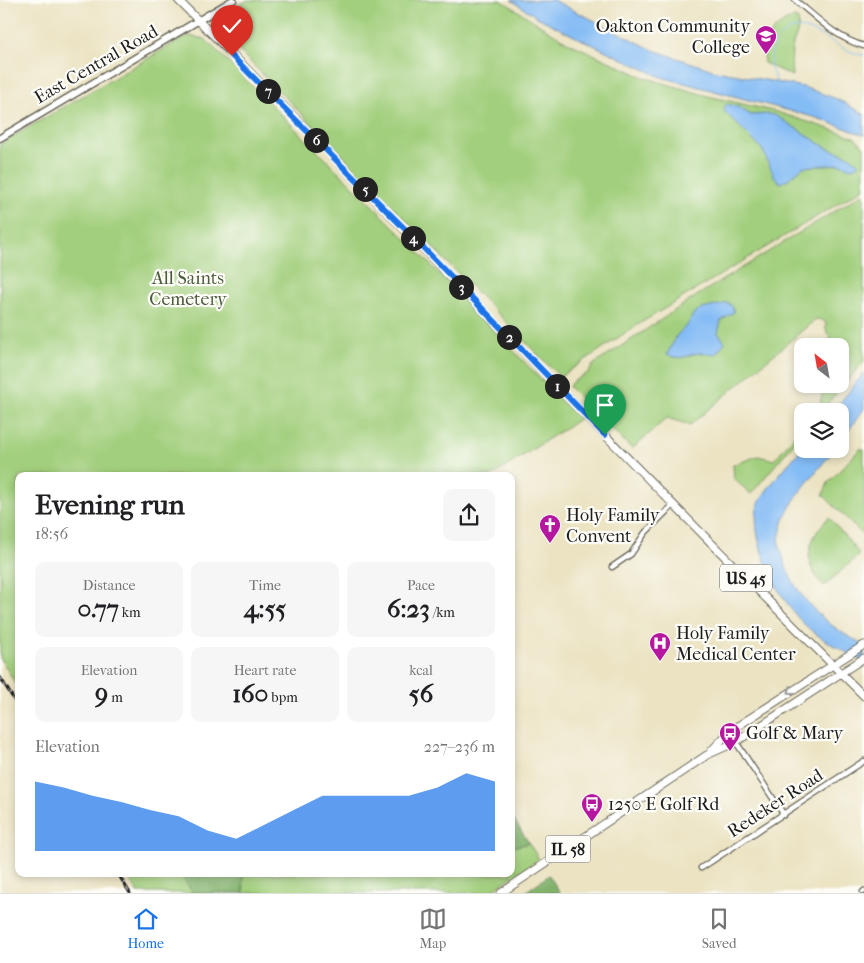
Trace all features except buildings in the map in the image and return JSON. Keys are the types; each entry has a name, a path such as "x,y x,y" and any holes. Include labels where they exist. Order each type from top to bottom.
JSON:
{"main road":[{"name":"US 45","path":"178,0 404,228 673,505 864,696"},
{"name":"East Central Road","path":"0,138 233,0"},
{"name":"IL 58","path":"707,755 730,731 864,645"},
{"name":"IL 58","path":"501,893 707,755 736,742 862,659"}],"street":[{"path":"795,0 836,33 850,42 864,46"},
{"path":"612,567 631,554 646,533 673,505"},
{"path":"736,742 784,815"},
{"name":"Redeker Road","path":"701,868 864,761"}],"green space":[{"path":"247,0 501,0 567,42 643,77 708,96 777,112 854,137 864,146 864,188 634,327 560,377 219,30 217,19"},
{"path":"795,18 798,20 798,26 792,48 792,76 764,63 763,51 766,40 774,30 784,22"},
{"name":"All Saints Cemetery","path":"190,36 205,39 405,238 579,419 498,472 15,472 15,682 0,658 0,144 183,38"},
{"path":"864,193 864,361 849,378 849,338 830,338 826,330 826,323 816,319 690,425 667,418 632,449 569,387 571,383 589,372 593,365 698,295"},
{"path":"823,393 836,393 828,403 820,403"},
{"path":"794,436 794,443 751,494 734,479 733,465 758,456 774,460"},
{"path":"860,449 864,449 864,536 823,495 828,483"},
{"path":"829,517 858,552 858,556 824,586 816,577 809,559 812,542"},
{"path":"515,822 539,859 515,875"},
{"path":"515,822 529,843 515,846"},
{"path":"549,875 560,893 524,893"},
{"path":"129,877 512,877 488,893 138,893"},
{"path":"182,877 243,877 244,893 193,893"}],"water":[{"path":"511,0 553,0 653,50 716,71 803,87 837,99 864,114 864,135 817,118 661,77 572,35 537,17"},
{"path":"727,104 738,107 751,115 775,115 827,148 849,156 860,165 851,168 840,164 803,167 787,180 780,183 774,176 762,149 725,112 724,107"},
{"path":"728,303 732,306 734,312 721,321 718,333 725,342 716,354 698,353 677,358 667,354 677,335 688,324 694,313 702,309"},
{"path":"864,373 864,409 849,430 849,403 840,403"},
{"path":"794,458 827,458 806,483 793,503 784,520 779,543 788,572 804,598 814,610 838,630 864,644 864,662 824,640 803,623 776,586 763,554 756,523 759,502"}],"waterway":[{"path":"777,82 771,64 772,51 778,39 792,29 802,28 812,31 854,53 864,55"}],"railway":[{"path":"0,677 15,701"},
{"path":"120,877 130,893"}],"place":[{"name":"Oakton Community College","path":"766,55"},
{"name":"Holy Family Convent","path":"550,544"},
{"name":"Holy Family Medical Center","path":"660,662"},
{"name":"Golf & Mary","path":"730,752"},
{"name":"1250 E Golf Rd","path":"592,823"}],"route":[{"path":"232,56 404,228 605,435"}]}
